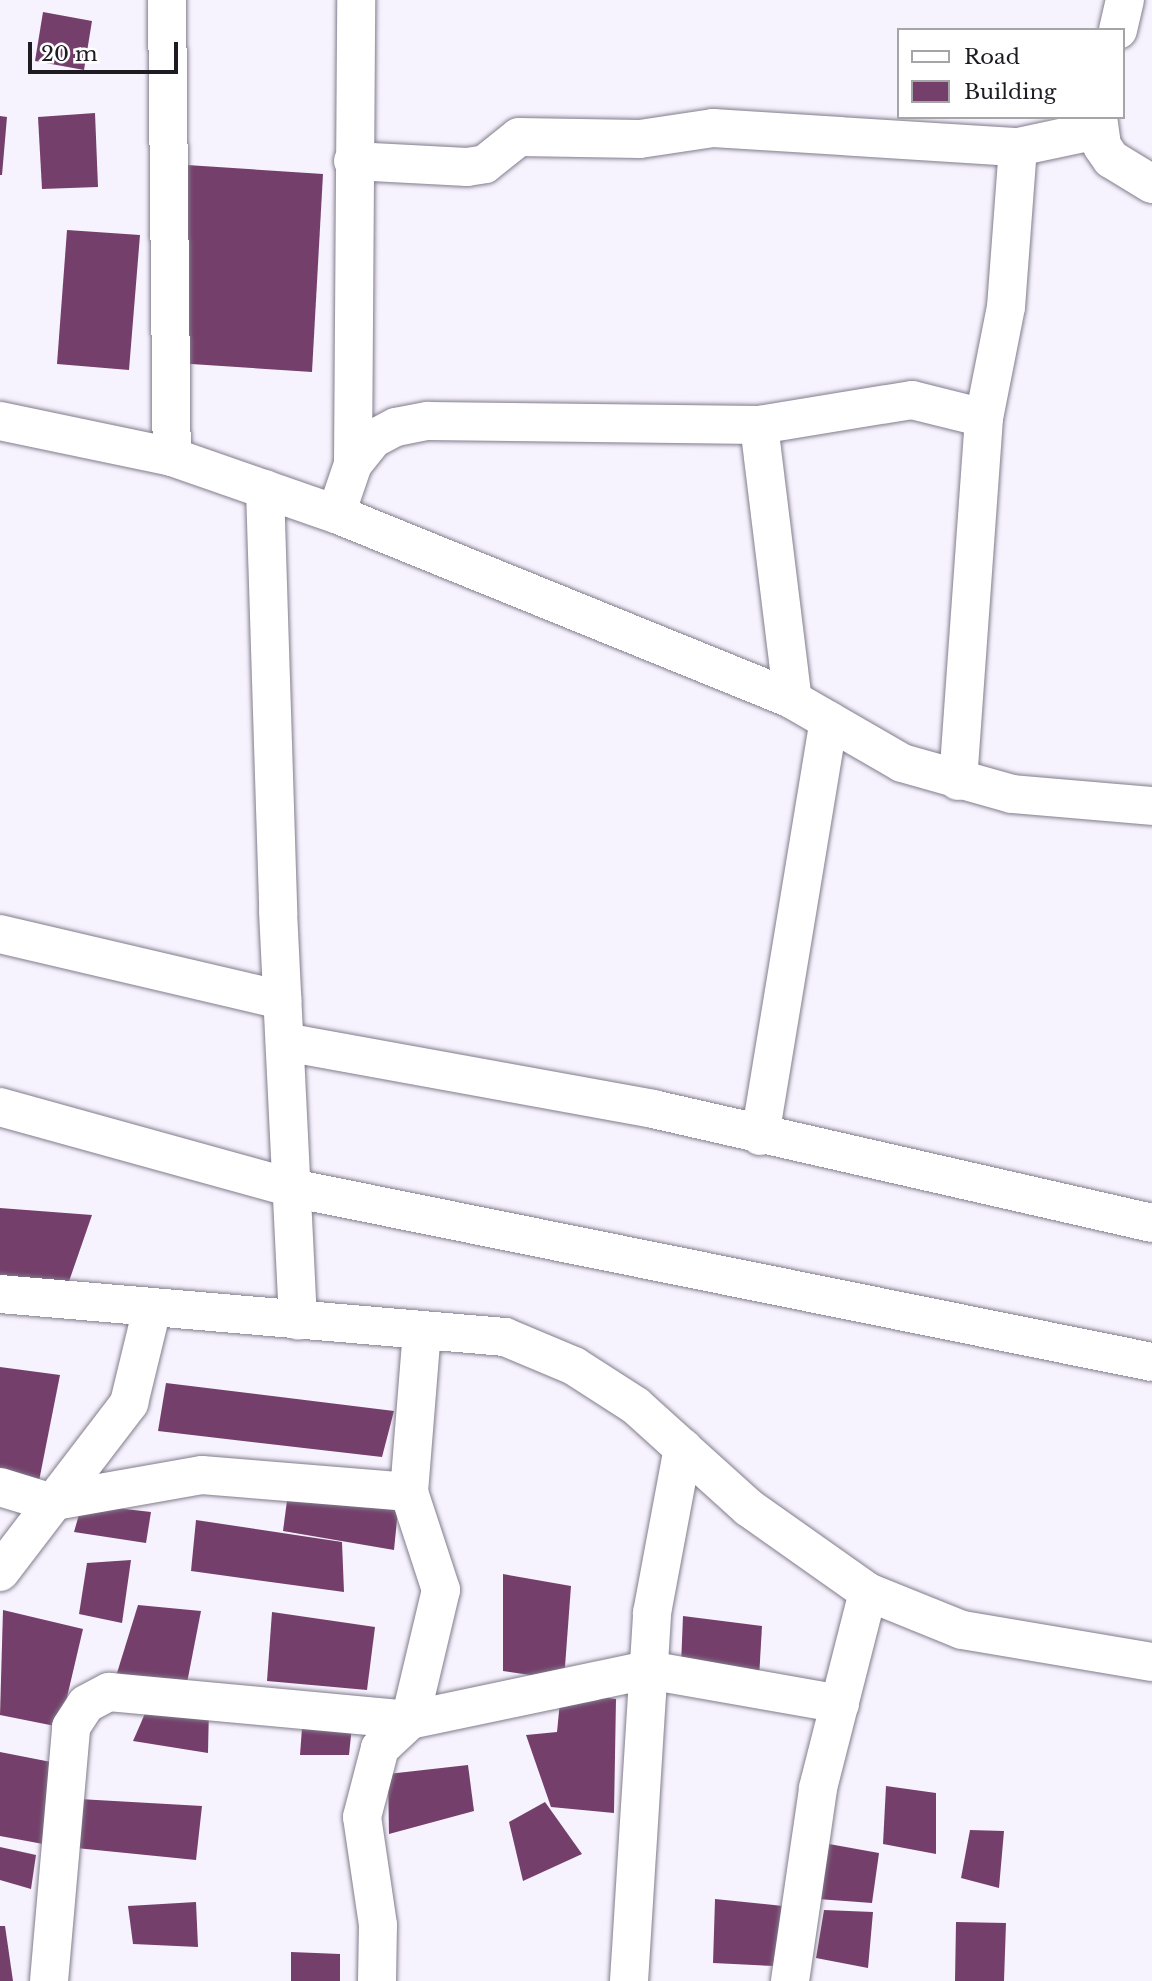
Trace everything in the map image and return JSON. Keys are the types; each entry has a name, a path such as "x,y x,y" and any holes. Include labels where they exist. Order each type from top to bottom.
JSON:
{"street":[{"path":"167,0 172,457"},
{"path":"336,514 353,464 356,0"},
{"path":"1118,28 1125,0"},
{"path":"353,161 467,167 485,164 519,137 640,138 713,128 1018,147 1098,123 1111,159 1152,184"},
{"path":"958,781 984,418 1006,307 1018,147"},
{"path":"353,464 373,439 396,427 428,421 759,425 912,400 984,418"},
{"path":"0,421 172,457 336,514 793,700 902,763 958,781 1012,794 1152,806"},
{"path":"759,425 793,700"},
{"path":"265,489 282,1000 298,1321"},
{"path":"760,1136 829,721"},
{"path":"0,934 282,1000"},
{"path":"285,1042 653,1109 760,1136 1152,1223"},
{"path":"0,1107 292,1188 1152,1362"},
{"path":"0,1294 505,1337 574,1366 636,1406 749,1508 868,1592 961,1630 1152,1662"},
{"path":"0,1572 50,1502 129,1403 152,1309"},
{"path":"377,1981 377,1925 362,1817 380,1748 410,1720 441,1590 409,1492 422,1331"},
{"path":"629,1981 652,1613 683,1448"},
{"path":"0,1487 50,1502 202,1475 409,1492"},
{"path":"790,1981 818,1788 868,1592"},
{"path":"49,1981 71,1727 86,1704 109,1692 410,1720 648,1670 840,1704"}],"building":[{"path":"43,12 92,21 84,70 35,61"},
{"path":"95,113 98,187 42,189 38,117"},
{"path":"0,116 7,117 2,175 0,175"},
{"path":"187,165 323,174 312,372 176,363"},
{"path":"67,230 140,235 129,370 57,364"},
{"path":"0,1208 92,1215 66,1290 0,1284"},
{"path":"0,1367 60,1375 39,1481 0,1471"},
{"path":"166,1383 394,1411 382,1457 158,1431"},
{"path":"288,1493 399,1500 394,1550 283,1531"},
{"path":"82,1504 151,1512 146,1543 74,1532"},
{"path":"196,1520 342,1542 344,1592 191,1571"},
{"path":"131,1560 122,1623 79,1614 87,1563"},
{"path":"503,1574 571,1586 564,1680 503,1671"},
{"path":"138,1605 201,1611 186,1688 117,1673"},
{"path":"3,1610 83,1629 60,1727 0,1715"},
{"path":"272,1612 375,1627 367,1690 267,1681"},
{"path":"683,1616 762,1626 759,1678 681,1665"},
{"path":"561,1691 616,1699 614,1813 551,1807 526,1735 557,1732"},
{"path":"150,1702 209,1706 208,1753 133,1741"},
{"path":"303,1715 353,1716 349,1755 300,1755"},
{"path":"0,1752 51,1762 43,1844 0,1836"},
{"path":"468,1765 474,1811 389,1834 388,1774"},
{"path":"886,1786 936,1793 936,1854 883,1844"},
{"path":"79,1799 202,1806 196,1860 76,1848"},
{"path":"545,1802 582,1854 523,1881 509,1822"},
{"path":"970,1830 1004,1831 999,1888 961,1878"},
{"path":"829,1844 879,1853 872,1903 818,1899"},
{"path":"0,1847 36,1855 31,1889 0,1880"},
{"path":"715,1899 783,1906 774,1966 713,1963"},
{"path":"196,1902 198,1947 133,1944 128,1906"},
{"path":"824,1910 873,1912 868,1968 816,1958"},
{"path":"956,1922 1006,1923 1004,1981 955,1981"},
{"path":"0,1926 5,1926 13,1981 0,1981"},
{"path":"291,1952 340,1954 340,1981 291,1981"}]}
